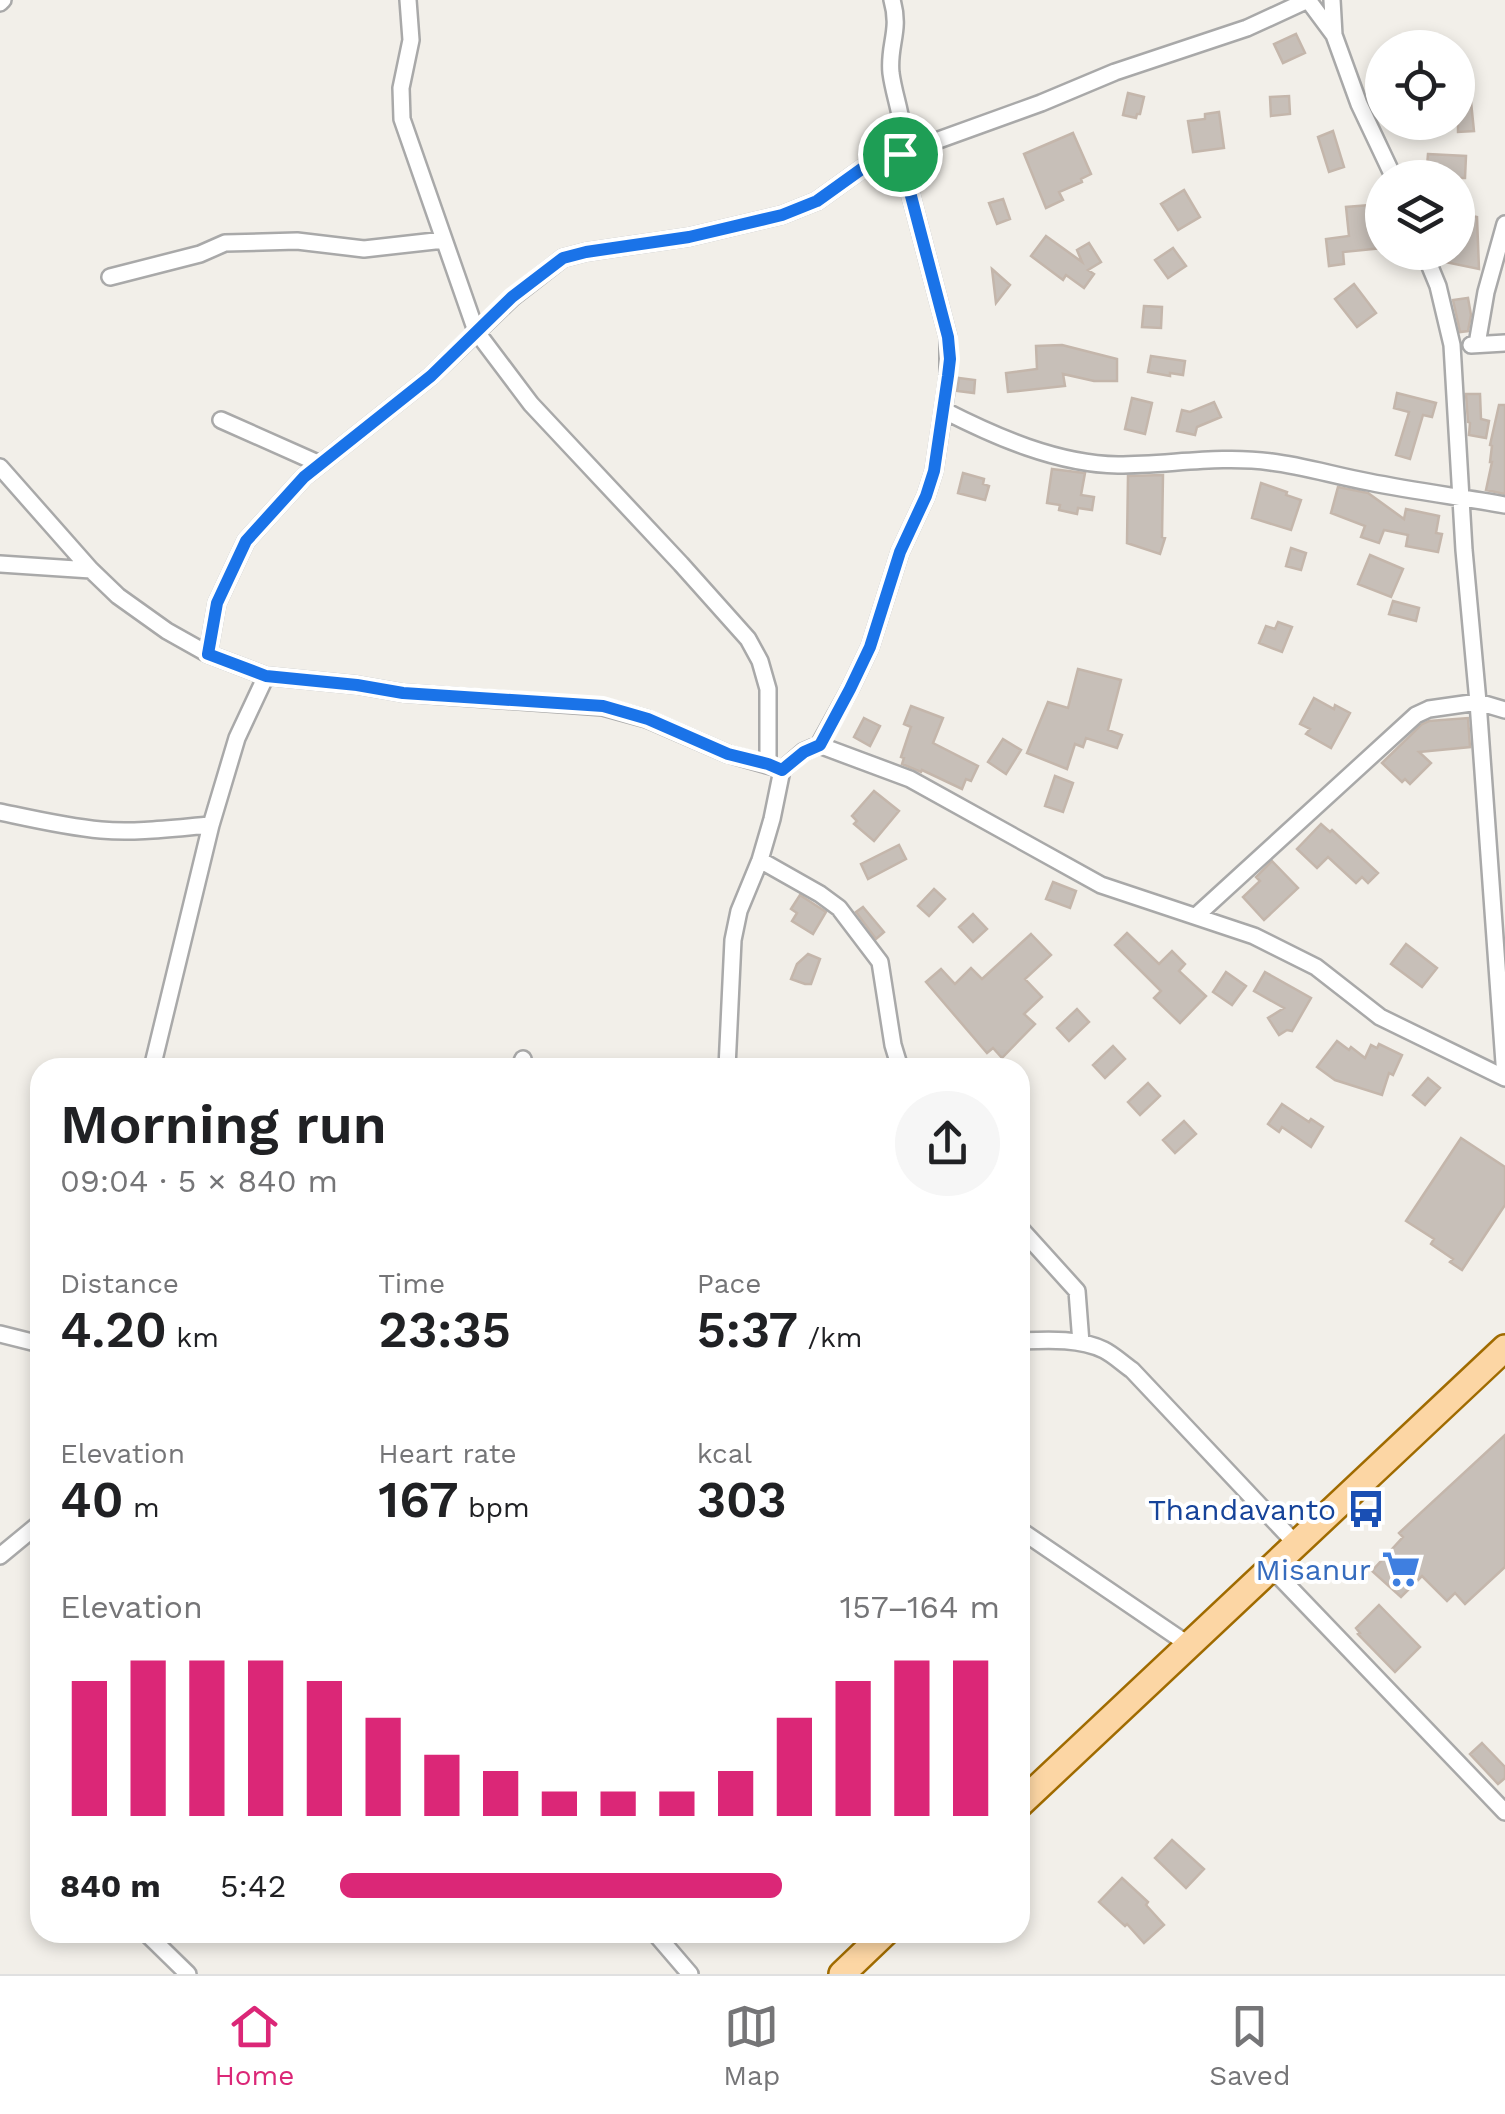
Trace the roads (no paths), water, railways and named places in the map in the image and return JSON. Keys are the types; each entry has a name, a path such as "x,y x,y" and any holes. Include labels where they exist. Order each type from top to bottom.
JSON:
{"main road":[{"path":"1030,1795 1505,1348"},
{"path":"842,1974 874,1943"}],"street":[{"path":"408,0 411,40 401,88 402,119 476,331 531,404 748,639 760,662 768,689 775,767 772,818 739,911 733,940 727,1058"},
{"path":"0,467 118,596 208,654 266,676 403,693 603,706 648,719 728,754 775,767 820,745 870,647 900,552 926,496 934,471 950,359 948,337 900,154 904,136 891,73 897,17 892,0"},
{"path":"208,654 217,603 246,541 304,477 431,376 512,297 563,258 689,237 782,215 817,201 863,168 1115,72 1247,28 1308,0 1334,34"},
{"path":"1332,0 1334,34 1359,104 1385,160"},
{"path":"1478,344 1486,292 1505,224"},
{"path":"110,277 200,254 224,243 297,241 364,249 444,240"},
{"path":"1431,270 1452,345 1505,1078"},
{"path":"1452,345 1505,343"},
{"path":"943,410 982,430 1087,462 1272,462 1505,505"},
{"path":"221,420 320,464"},
{"path":"0,564 91,570"},
{"path":"154,1058 211,824 237,738 266,676"},
{"path":"1196,916 1416,715 1429,709 1478,702 1505,710"},
{"path":"820,745 910,779 1101,885 1254,936 1316,968 1380,1017 1505,1078"},
{"path":"0,812 102,830 150,831 211,824"},
{"path":"760,860 838,908 880,962 897,1058"},
{"path":"1030,1239 1078,1291 1080,1343"},
{"path":"0,1334 30,1342"},
{"path":"1030,1341 1080,1343 1104,1350 1132,1370 1297,1544"},
{"path":"0,1556 30,1531"},
{"path":"1030,1537 1189,1645"},
{"path":"1271,1568 1505,1812"},
{"path":"156,1943 188,1974"},
{"path":"663,1943 690,1974"}],"place":[{"name":"Thandavanto","path":"1366,1509"},
{"name":"Misanur","path":"1401,1569"}]}
